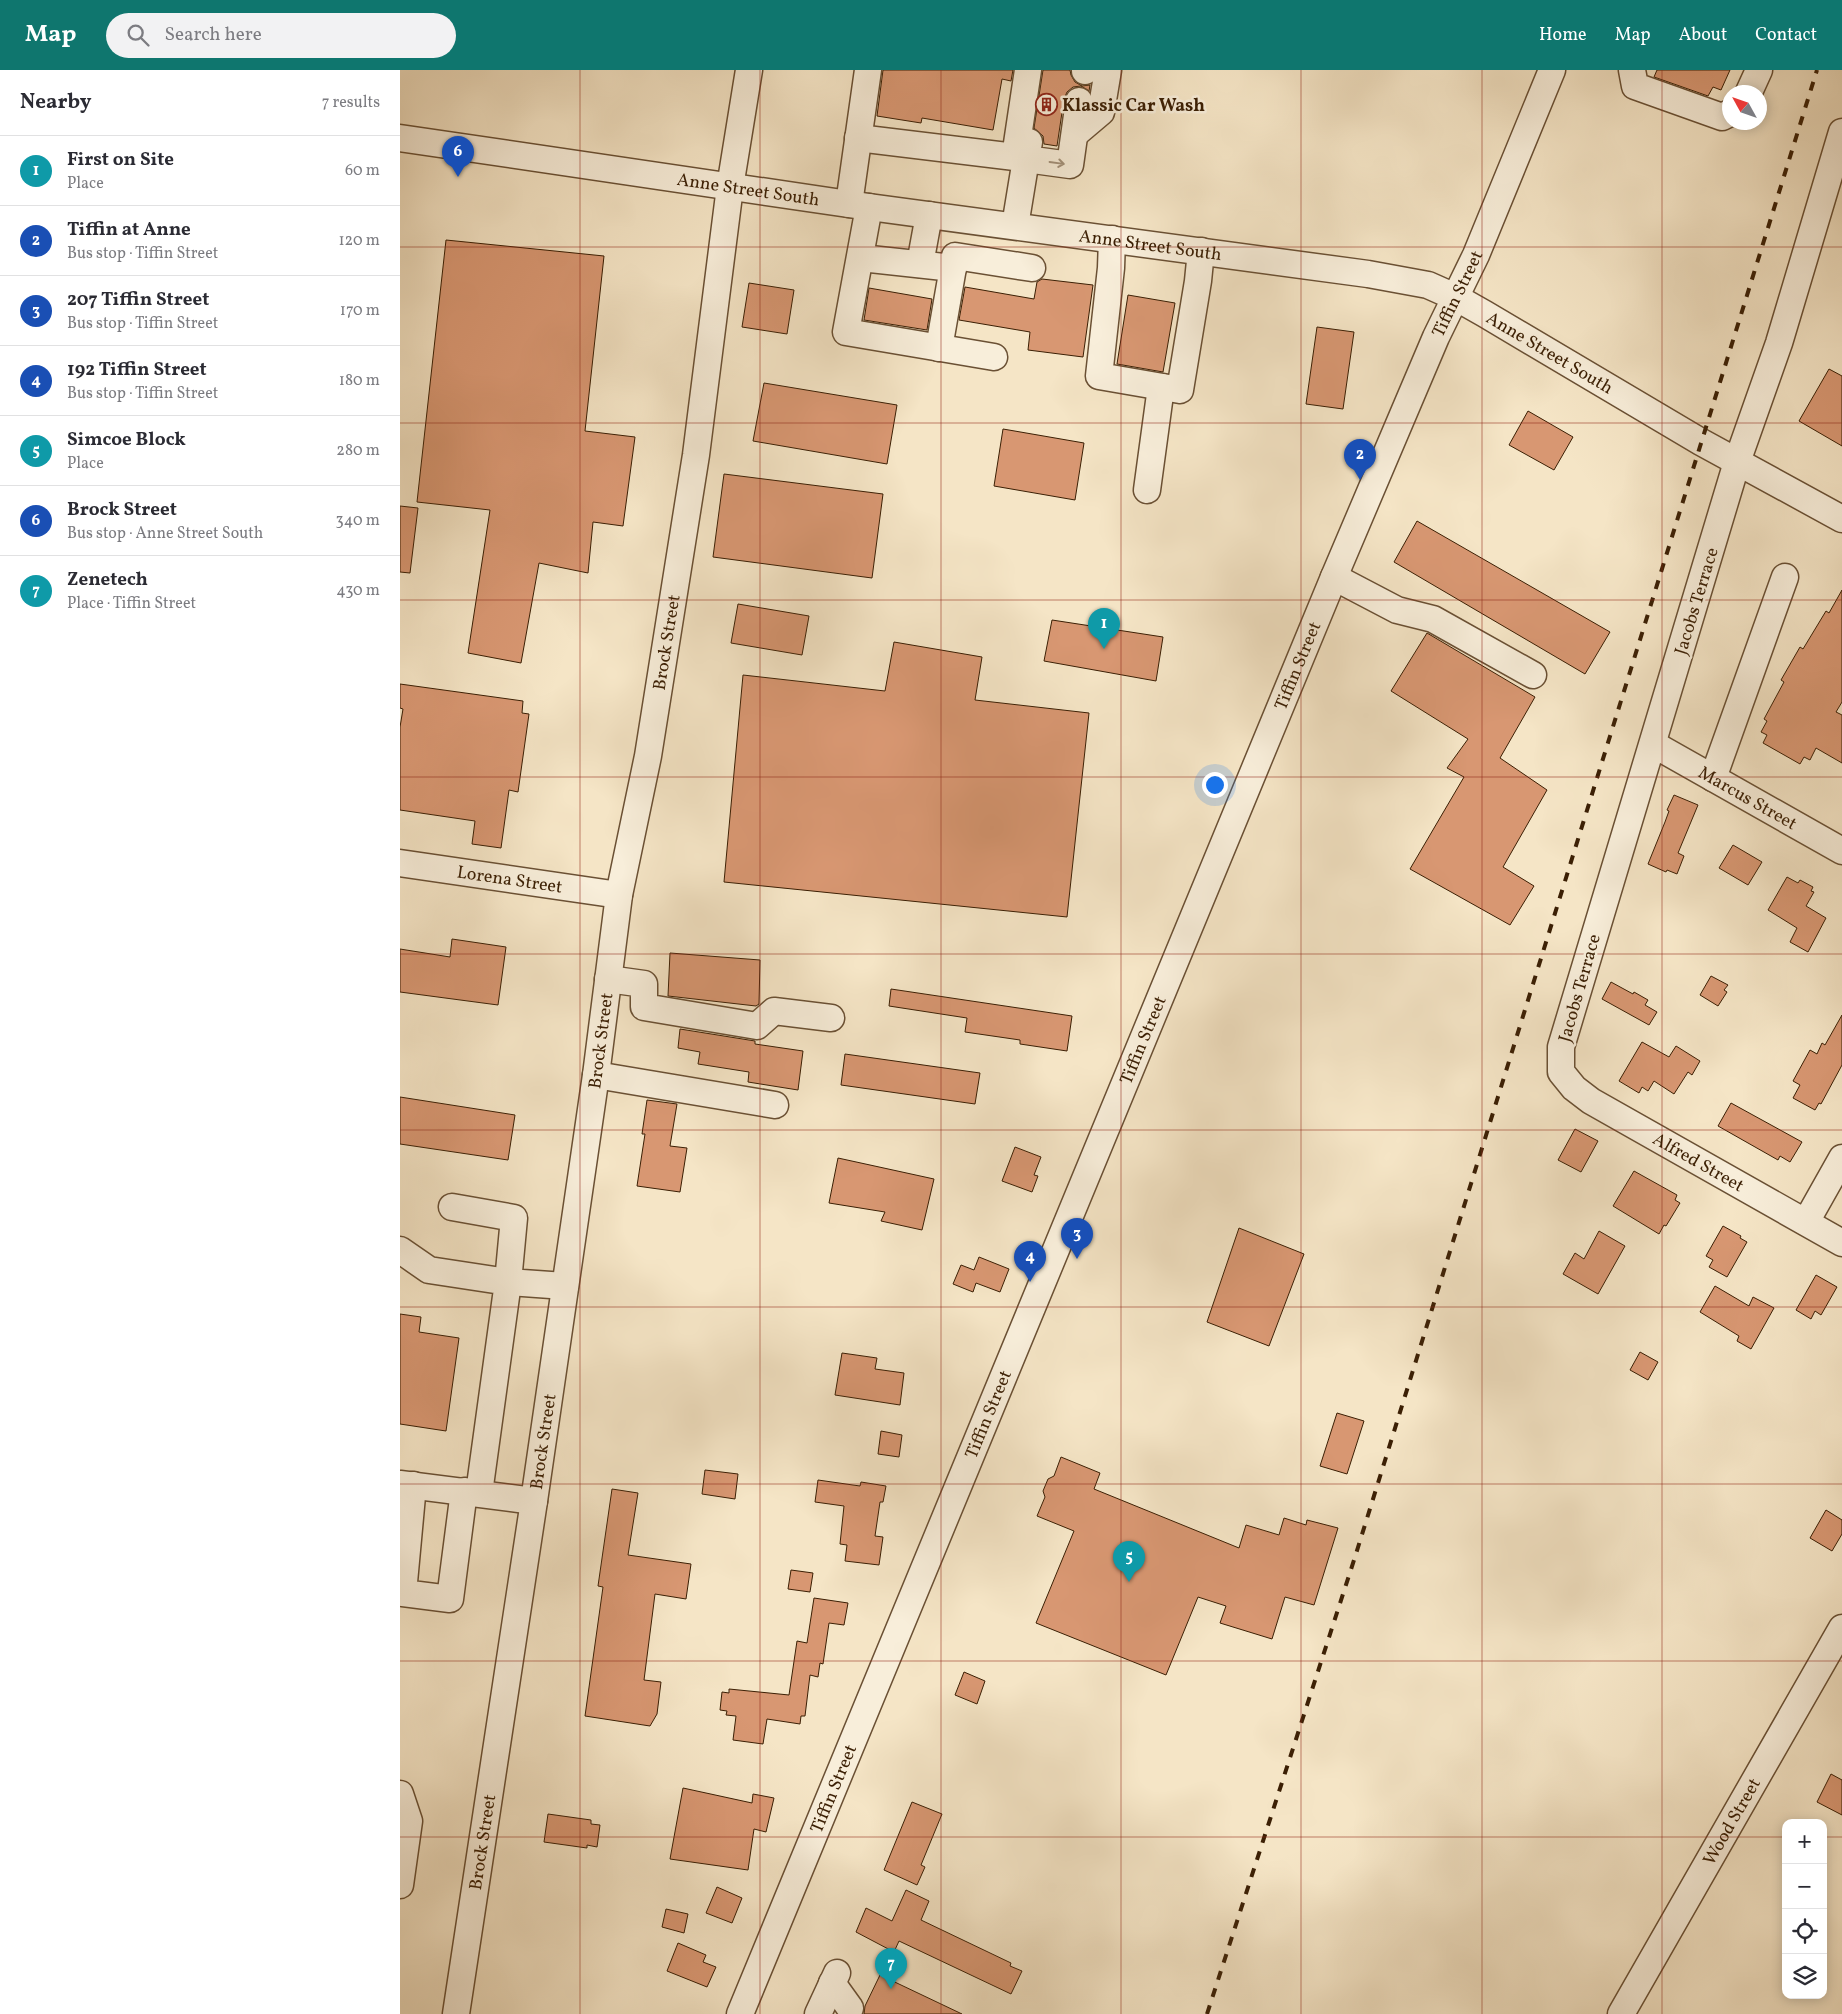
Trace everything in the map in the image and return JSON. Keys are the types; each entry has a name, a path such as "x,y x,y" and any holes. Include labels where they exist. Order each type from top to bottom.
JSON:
{"street":[{"name":"Brock Street","path":"456,2014 534,1501 596,1075 619,895 648,756 693,475 730,188 749,70"},
{"path":"868,70 858,138 861,258 846,332 994,357"},
{"path":"999,263 1010,225 1023,152 1028,70"},
{"path":"1075,134 1101,112 1093,70"},
{"name":"Tiffin Street","path":"740,2014 1334,577 1455,297 1476,255 1552,70"},
{"path":"1632,70 1635,86 1722,117"},
{"path":"1752,85 1759,70"},
{"path":"858,138 1023,152 1070,165 1079,101"},
{"name":"Jacobs Terrace","path":"1561,1072 1561,1047 1570,1015 1737,462 1779,343 1842,132"},
{"name":"Anne Street South","path":"400,138 730,188 1368,274 1428,286 1455,297 1737,462 1842,519"},
{"path":"920,264 929,215"},
{"path":"1112,239 1111,268 1099,376 1180,390 1198,281 1201,251"},
{"path":"939,348 955,256 1032,268"},
{"path":"861,258 953,268"},
{"path":"1147,490 1161,387"},
{"path":"1334,577 1397,610 1433,619 1533,675"},
{"path":"1713,778 1785,578"},
{"name":"Marcus Street","path":"1653,744 1842,851"},
{"name":"Lorena Street","path":"400,862 619,895"},
{"path":"608,979 644,984 644,1007 757,1026 774,1011 831,1018"},
{"name":"Alfred Street","path":"1561,1072 1574,1088 1591,1102 1842,1243"},
{"path":"596,1075 775,1105"},
{"path":"1806,1222 1842,1158"},
{"path":"452,1207 514,1218 508,1282 472,1492 450,1599 403,1593 407,1484 472,1492 534,1501"},
{"path":"400,1250 428,1270 508,1282 565,1286"},
{"name":"Wood Street","path":"1621,2014 1842,1628"},
{"path":"400,1794 409,1821 400,1886"},
{"path":"818,2014 835,1978 850,2008"}],"building":[{"path":"883,70 1013,70 1011,81 1002,79 993,130 922,118 921,123 877,116"},
{"name":"Klassic Car Wash","path":"1043,70 1070,70 1075,82 1082,86 1090,85 1089,91 1081,86 1073,87 1067,92 1064,99 1057,146 1044,144 1043,136 1034,128"},
{"path":"1657,70 1730,70 1721,90 1713,87 1708,96 1654,77"},
{"path":"446,240 604,256 585,431 635,437 623,526 593,522 588,573 539,563 521,663 468,653 490,510 417,502"},
{"path":"1042,279 1093,285 1083,357 1028,350 1030,332 959,320 965,287 1034,299 1037,282"},
{"path":"749,283 794,290 787,334 742,327"},
{"path":"869,288 932,299 927,330 864,320"},
{"path":"1128,295 1175,303 1163,372 1117,364"},
{"path":"1317,327 1354,332 1343,409 1306,404"},
{"path":"1829,369 1842,376 1842,446 1799,421"},
{"path":"764,383 897,405 887,464 753,441"},
{"path":"1528,411 1573,437 1554,470 1509,445"},
{"path":"1003,429 1084,443 1075,500 994,486"},
{"path":"724,474 883,494 872,578 713,557"},
{"path":"400,506 418,508 410,573 400,572"},
{"path":"1417,521 1610,632 1585,674 1394,562"},
{"path":"1842,590 1842,702 1836,712 1842,715 1842,763 1816,748 1810,760 1804,757 1800,764 1763,743 1767,735 1761,732 1767,721 1764,719 1784,682 1781,680 1800,647 1803,649 1826,611 1829,613"},
{"path":"738,604 809,616 802,655 731,643"},
{"path":"1052,620 1163,637 1156,681 1044,661"},
{"path":"1427,633 1535,697 1500,758 1547,790 1503,867 1534,886 1510,925 1410,869 1464,777 1447,768 1468,739 1391,691"},
{"path":"894,642 982,657 975,700 1089,713 1067,917 724,882 743,675 885,691"},
{"path":"400,684 523,701 522,713 529,714 518,792 509,790 501,848 472,844 475,821 400,810 400,727 403,709 400,708"},
{"path":"1674,795 1698,805 1678,853 1684,856 1677,874 1667,870 1666,872 1648,864"},
{"path":"1733,845 1762,862 1748,885 1719,868"},
{"path":"1787,877 1798,883 1800,880 1813,887 1811,891 1814,892 1806,906 1826,918 1808,952 1790,942 1797,928 1768,910"},
{"path":"452,939 506,947 498,1005 400,992 400,949 450,957"},
{"path":"670,953 760,960 759,1004 756,1006 668,996"},
{"path":"1711,976 1728,985 1724,990 1727,992 1718,1006 1700,995"},
{"path":"1611,982 1648,1000 1645,1005 1657,1012 1649,1025 1602,999"},
{"path":"891,989 1072,1016 1067,1051 1020,1044 1020,1040 965,1032 967,1018 889,1006"},
{"path":"1842,1015 1842,1065 1821,1104 1819,1103 1815,1110 1793,1098 1800,1085 1793,1081 1810,1050 1817,1054 1822,1043 1825,1045"},
{"path":"680,1029 755,1041 755,1044 803,1051 798,1090 748,1082 749,1072 698,1064 700,1052 678,1048"},
{"path":"1642,1042 1669,1057 1676,1046 1700,1061 1692,1075 1688,1072 1674,1094 1654,1081 1648,1091 1642,1087 1639,1093 1619,1081"},
{"path":"845,1054 980,1073 975,1104 841,1085"},
{"path":"400,1097 515,1115 508,1160 400,1144"},
{"path":"647,1100 677,1104 670,1146 687,1148 680,1192 637,1186 645,1134 642,1134"},
{"path":"1731,1103 1802,1142 1790,1162 1780,1156 1778,1160 1718,1126"},
{"path":"1575,1129 1598,1141 1581,1172 1558,1160"},
{"path":"1015,1147 1041,1157 1034,1175 1038,1176 1032,1192 1002,1181"},
{"path":"838,1158 934,1179 922,1230 881,1221 885,1212 829,1203"},
{"path":"1634,1171 1677,1195 1675,1200 1680,1203 1659,1234 1613,1206"},
{"path":"1723,1226 1741,1236 1740,1238 1747,1242 1727,1277 1709,1267 1713,1260 1706,1256"},
{"path":"1239,1228 1304,1254 1269,1346 1207,1322"},
{"path":"1599,1231 1625,1246 1598,1294 1563,1274 1575,1253 1584,1259"},
{"path":"979,1257 1009,1269 1000,1292 976,1283 973,1292 953,1284 961,1265 974,1270"},
{"path":"1816,1275 1837,1287 1821,1315 1815,1311 1811,1319 1796,1310"},
{"path":"1715,1286 1749,1306 1753,1297 1774,1308 1751,1349 1737,1341 1739,1336 1700,1312"},
{"path":"400,1314 421,1317 419,1332 459,1338 446,1431 400,1424"},
{"path":"1640,1352 1658,1362 1648,1380 1630,1370"},
{"path":"842,1353 877,1358 875,1369 904,1373 900,1405 835,1395"},
{"path":"1337,1413 1364,1421 1347,1474 1320,1466"},
{"path":"881,1431 902,1435 899,1457 878,1454"},
{"path":"1061,1457 1100,1473 1094,1489 1239,1548 1246,1525 1279,1535 1284,1518 1306,1525 1307,1520 1338,1528 1314,1605 1285,1597 1272,1639 1220,1623 1226,1606 1198,1597 1166,1675 1036,1623 1074,1531 1037,1516 1045,1497 1043,1491 1048,1479 1054,1476"},
{"path":"705,1470 738,1474 735,1499 702,1494"},
{"path":"818,1480 860,1486 861,1482 886,1486 883,1502 880,1502 875,1536 883,1537 879,1565 845,1561 847,1545 840,1544 844,1506 815,1502"},
{"path":"612,1489 638,1493 628,1555 691,1564 686,1599 655,1594 644,1680 661,1682 657,1714 650,1726 585,1716 603,1587 598,1586"},
{"path":"1826,1510 1842,1520 1842,1534 1832,1551 1810,1538"},
{"path":"791,1570 813,1573 810,1592 788,1589"},
{"path":"814,1598 848,1603 844,1625 829,1623 823,1664 820,1663 818,1677 810,1675 805,1716 801,1716 800,1724 767,1719 763,1744 733,1740 736,1716 726,1715 727,1711 720,1710 722,1692 729,1693 729,1689 789,1695 797,1641 807,1643"},
{"path":"964,1672 985,1681 977,1704 955,1695"},
{"path":"1831,1774 1842,1780 1842,1815 1817,1802"},
{"path":"683,1788 752,1803 753,1794 774,1798 766,1832 754,1829 748,1870 670,1859"},
{"path":"912,1802 942,1814 921,1865 925,1867 917,1885 884,1870"},
{"path":"548,1814 591,1820 591,1824 600,1825 597,1847 587,1845 587,1848 544,1842"},
{"path":"717,1887 742,1898 732,1923 706,1913"},
{"path":"906,1890 929,1901 921,1920 1011,1963 1010,1966 1022,1971 1011,1994 899,1941 894,1952 856,1932 866,1908 892,1921"},
{"path":"666,1909 688,1914 684,1933 662,1927"},
{"path":"678,1943 706,1955 703,1962 716,1967 707,1987 667,1971"},
{"path":"880,1975 962,2014 864,2014 865,2006"}],"railway":[{"path":"1207,2014 1355,1557 1817,70"}],"place":[{"name":"Klassic Car Wash","path":"1046,105"},
{"name":"Brock Street","path":"458,177"},
{"name":"Tiffin at Anne","path":"1360,480"},
{"name":"First on Site","path":"1104,649"},
{"name":"207 Tiffin Street","path":"1077,1259"},
{"name":"192 Tiffin Street","path":"1030,1282"},
{"name":"Simcoe Block","path":"1129,1582"},
{"name":"Zenetech","path":"891,1989"}]}
